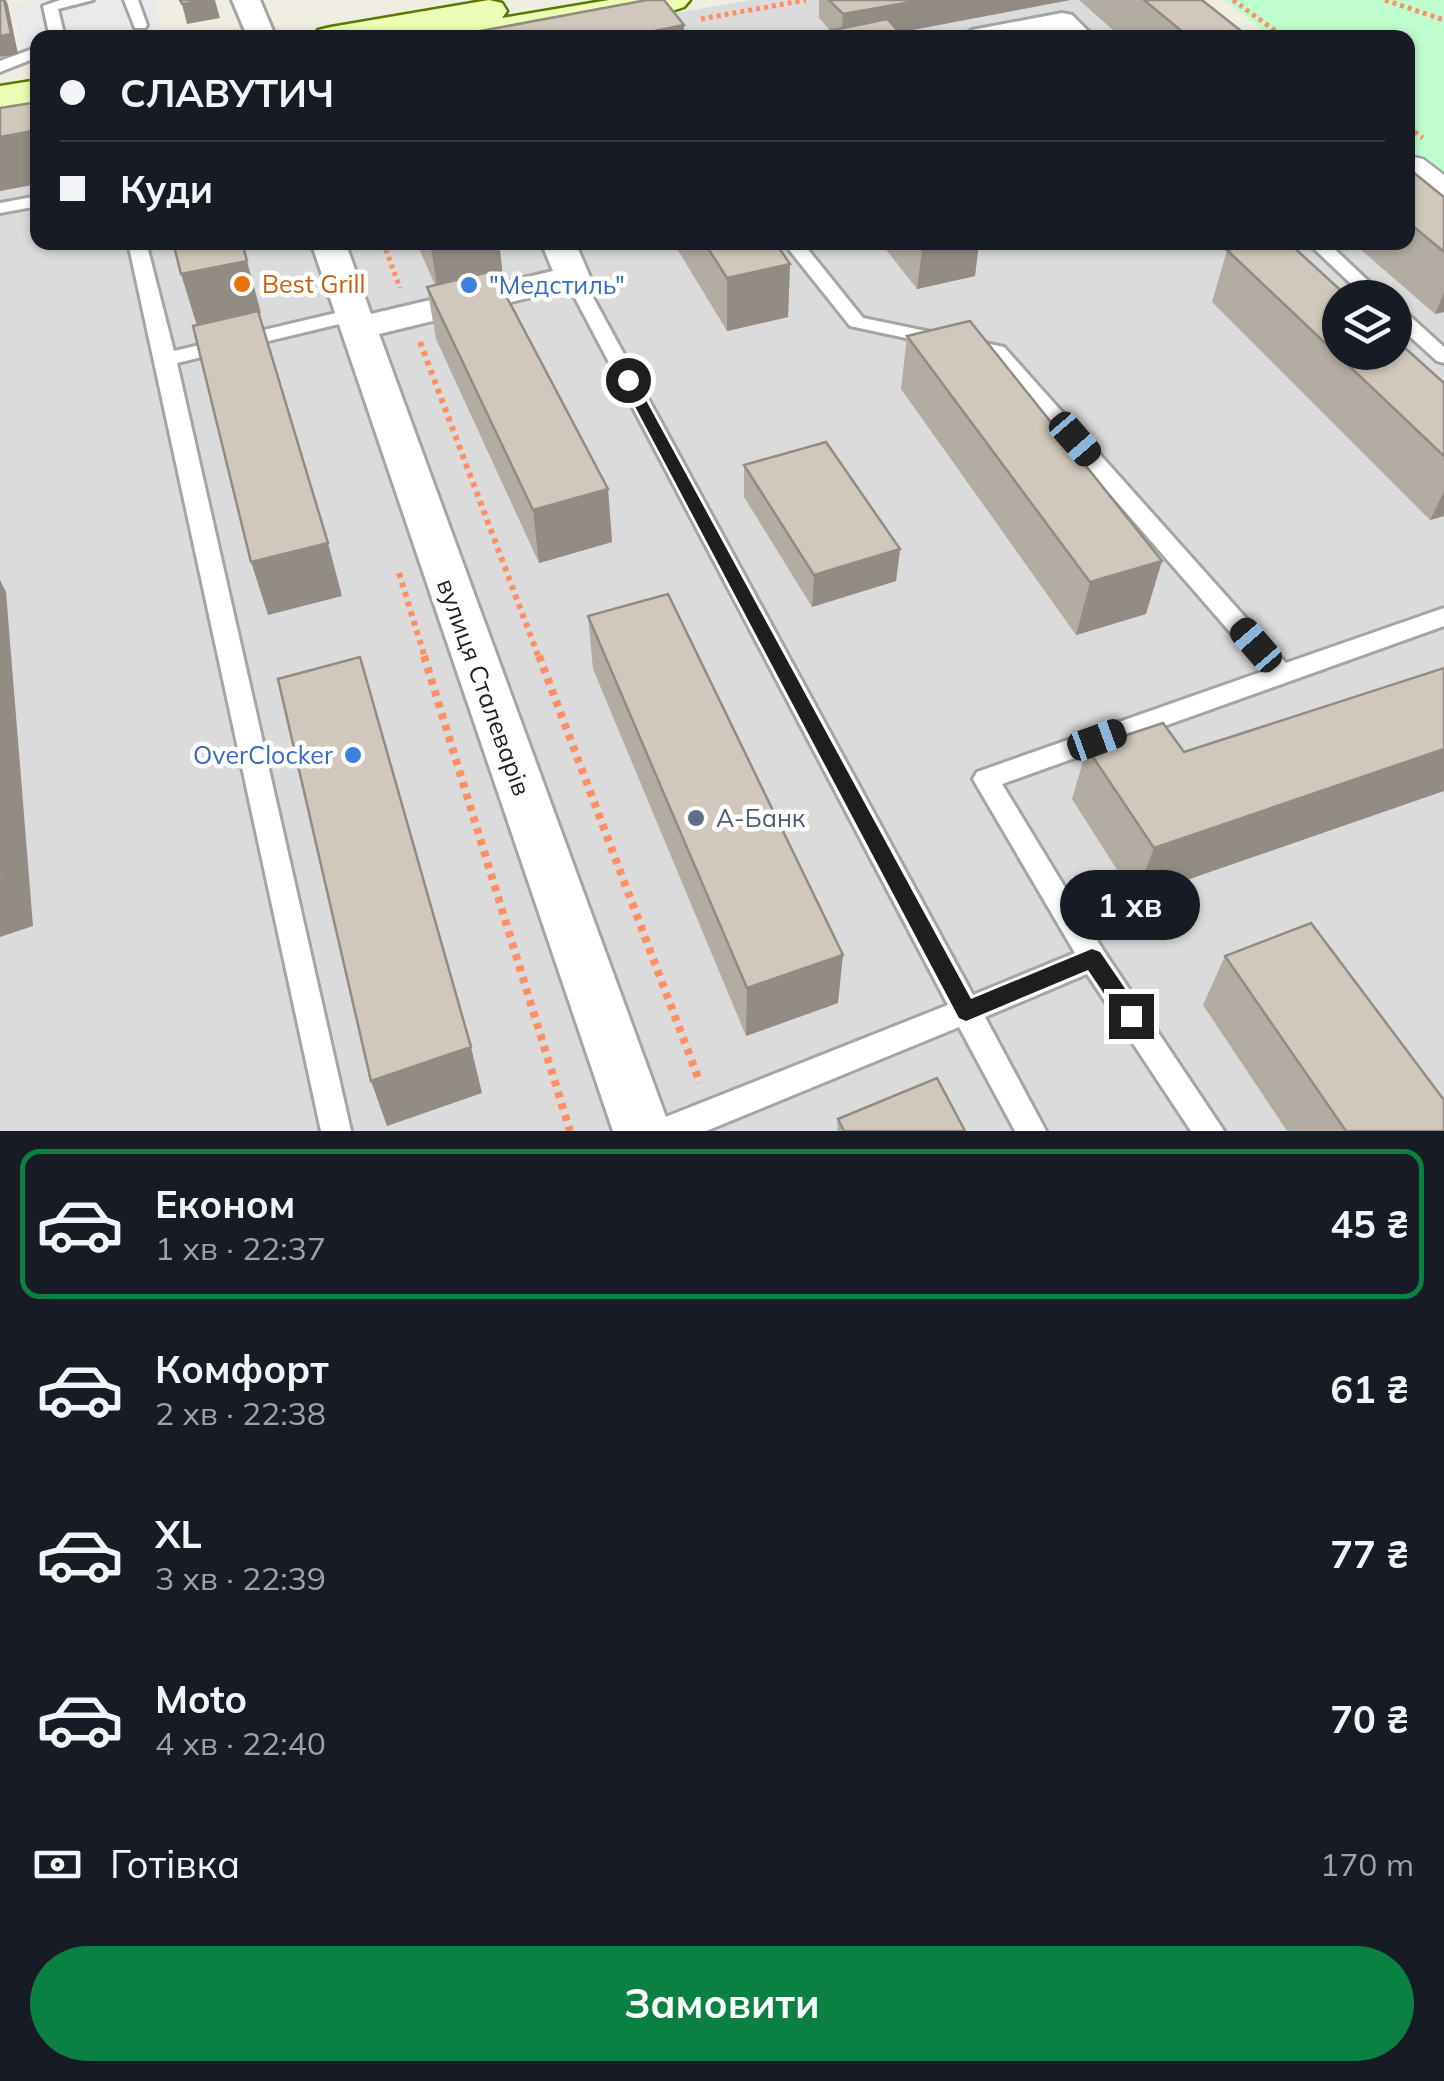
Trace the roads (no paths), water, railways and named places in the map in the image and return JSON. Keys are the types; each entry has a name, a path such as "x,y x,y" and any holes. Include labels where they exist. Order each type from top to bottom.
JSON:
{"main road":[{"path":"378,30 552,0"},
{"path":"497,30 672,0"},
{"path":"0,98 30,92"},
{"path":"0,118 30,112"}],"street":[{"path":"246,0 259,30"},
{"path":"1014,30 1062,21 1073,30"},
{"path":"1415,173 1444,196"},
{"name":"вулиця Сталеварів","path":"331,250 642,1131"},
{"path":"355,321 410,316 574,278 562,250"}],"lane":[{"path":"56,30 50,6 86,0"},
{"path":"131,0 140,25"},
{"path":"0,67 30,54"},
{"path":"0,208 30,202"},
{"path":"139,250 336,1131"},
{"path":"798,250 857,322 997,351 1282,675"},
{"path":"1325,250 1357,280"},
{"path":"574,278 1031,1131"},
{"path":"166,359 355,321"},
{"path":"1412,329 1444,358"},
{"path":"1208,1131 1092,958 986,780 1444,618"},
{"path":"669,1131 1092,958"}],"place":[{"name":"Best Grill","path":"242,284"},
{"name":"\"Медстиль\"","path":"469,285"},
{"name":"OverClocker","path":"353,755"},
{"name":"А-Банк","path":"696,818"}]}
